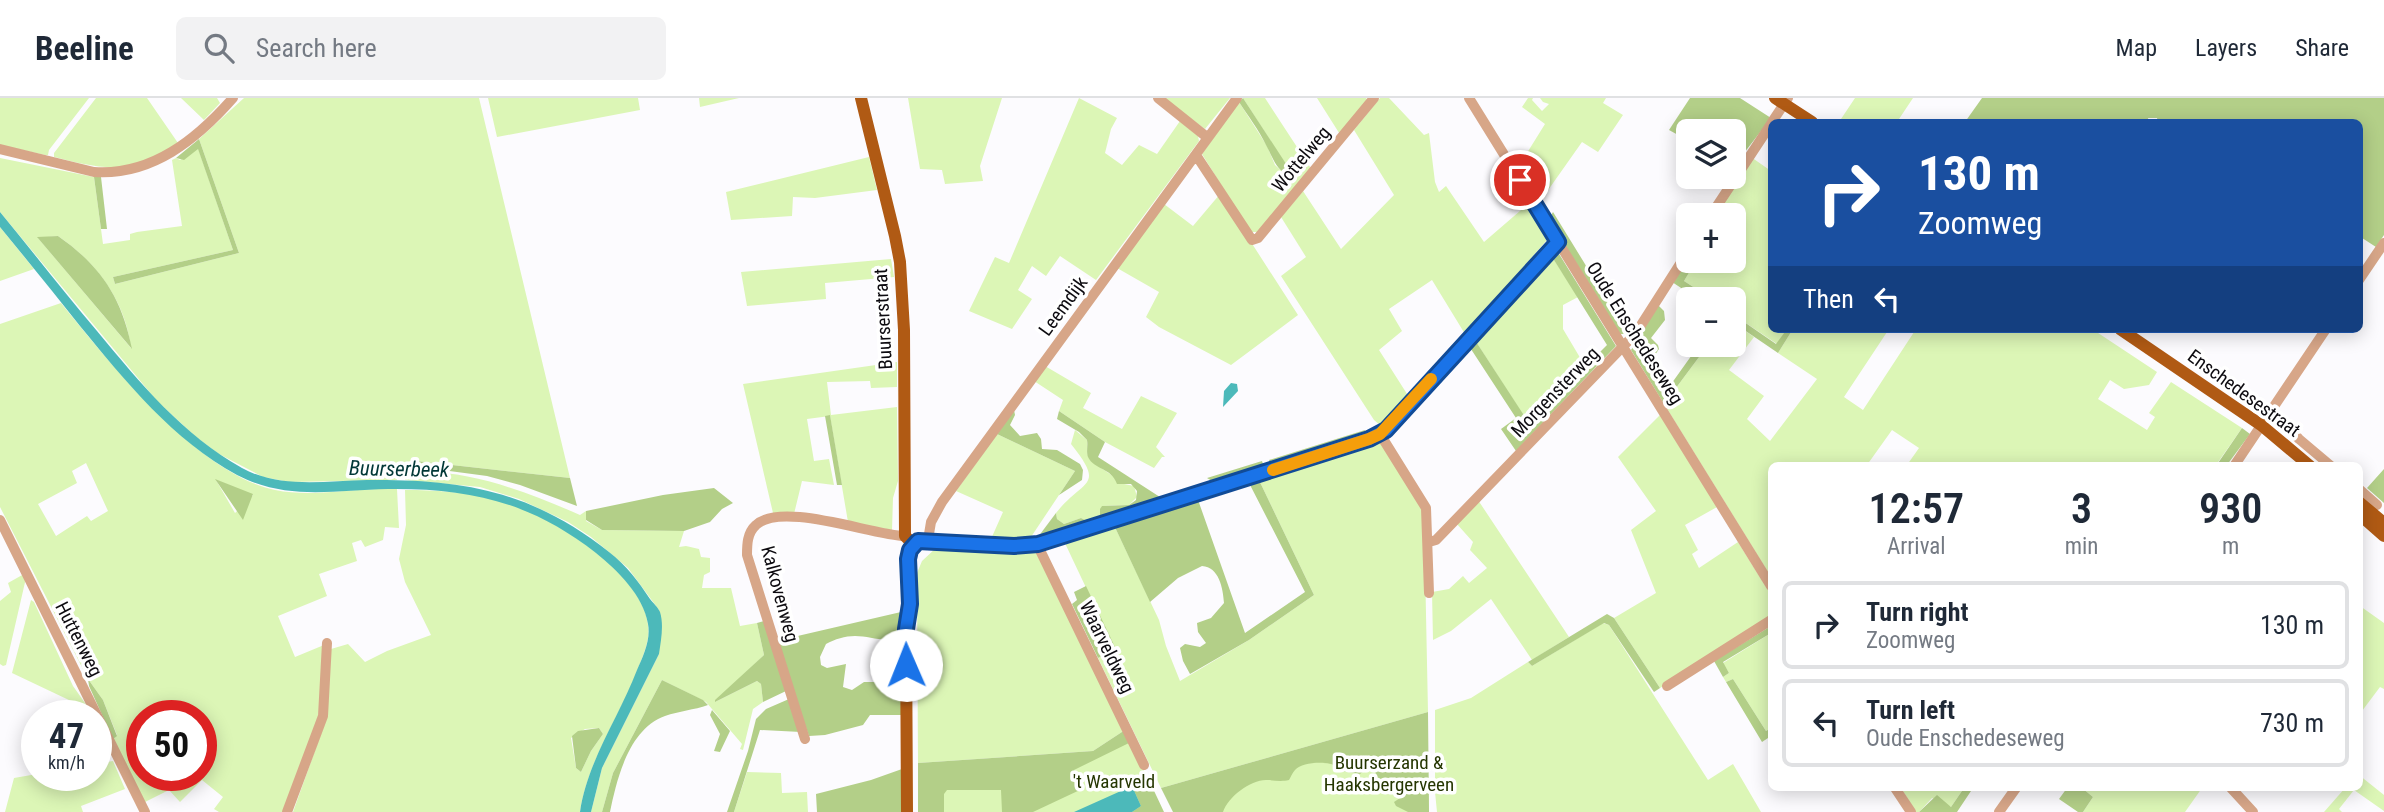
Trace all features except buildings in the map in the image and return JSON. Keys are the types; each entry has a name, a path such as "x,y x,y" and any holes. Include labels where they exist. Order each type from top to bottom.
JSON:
{"main road":[{"name":"Buurserstraat","path":"861,98 900,262 910,541 910,604 906,629 907,812"},
{"path":"1782,100 1808,119"},
{"name":"Enschedesestraat","path":"2126,333 2261,425 2305,462"},
{"path":"2363,505 2384,523"},
{"path":"2363,518 2384,536"}],"street":[{"path":"0,149 94,172 138,169 175,151 233,98"},
{"path":"1158,98 1208,138"},
{"name":"Leemdijk","path":"928,540 931,523 942,502 1237,98"},
{"name":"Wottelweg","path":"1196,155 1252,240 1258,238 1374,98"},
{"name":"Oude Enschedeseweg","path":"1469,98 1768,581"},
{"path":"1773,119 1782,100"},
{"path":"1719,203 1768,128"},
{"path":"910,541 1014,546 1038,544 1380,434 1558,242"},
{"path":"2363,274 2384,243"},
{"name":"Morgensterweg","path":"1429,542 1436,540 1636,333 1676,270"},
{"path":"2237,462 2323,333"},
{"name":"Enschedesestraat","path":"2271,409 2299,439 2326,462"},
{"path":"1380,434 1423,502 1428,518 1429,593"},
{"path":"2363,493 2377,505"},
{"name":"Kalkovenweg","path":"805,739 747,555 749,535 762,521 790,517 827,521 910,541"},
{"name":"Huttenweg","path":"0,520 145,812"},
{"name":"Waarveldweg","path":"1038,544 1144,765"},
{"path":"1667,685 1768,622"},
{"path":"287,812 323,716 327,643"},
{"path":"1897,791 1911,812"},
{"path":"1999,812 2013,791"},
{"path":"2234,791 2253,812"}],"green space":[{"path":"0,98 89,98 49,150 48,155 45,155 0,145"},
{"path":"96,98 147,98 178,143 154,158 126,167 102,167 54,157 54,153"},
{"path":"181,98 217,98 220,103 204,120"},
{"path":"244,98 479,98 570,478 416,461 401,470 397,480 289,482 263,477 219,454 196,437 157,401 0,212 0,158 94,177 103,244 130,240 130,234 137,232 182,226 172,160 180,160 198,148 233,250 113,277 115,284 239,253 199,139","holes":["58,236 97,271 116,299 123,314 131,348 38,238"]},
{"path":"488,98 638,98 640,110 497,137"},
{"path":"699,98 739,98 700,107"},
{"path":"908,98 1002,98 980,166 983,181 945,184 942,170 920,169"},
{"path":"1079,98 1117,118 1111,129 1105,153 1122,165 1139,145 1157,154 1180,121 1198,136 1199,141 1096,280 1060,256 1046,276 1032,266 1018,290 1032,299 1012,329 969,311 995,257 1009,263"},
{"path":"1163,98 1230,98 1205,129"},
{"path":"1243,98 1265,98 1312,170 1258,232 1250,232 1202,154 1239,102 1267,146 1275,165 1287,176 1291,173"},
{"path":"1243,98 1292,173 1288,177 1275,162 1239,102"},
{"path":"1317,98 1366,98 1369,102 1341,136"},
{"path":"1380,98 1389,98 1424,135 1429,133 1435,182 1439,192 1446,186 1484,242 1528,204 1547,240 1465,334 1432,280 1389,309 1402,331 1379,350 1409,397 1381,426 1374,420 1281,276 1306,257 1281,217 1303,191 1341,249 1394,195 1354,130"},
{"path":"1528,98 1533,98 1542,111 1549,104 1540,98 1606,98 1603,103 1623,115 1598,152 1582,142 1539,203 1517,169 1545,124 1522,107"},
{"path":"1690,98 1740,98 1771,118 1746,150 1746,119 1676,119"},
{"path":"1855,98 1913,98 1899,119 1841,119"},
{"path":"1982,98 2384,98 2384,235 2376,247 2363,239 2363,119 1967,119"},
{"path":"1676,119 1676,134 1669,130"},
{"path":"199,139 239,253 115,284 113,277 233,250 198,149 184,160 176,158"},
{"path":"869,157 877,190 815,198 793,197 792,216 731,220 726,192"},
{"path":"1751,157 1768,169 1768,333 1784,333 1777,344 1746,323 1746,287 1693,287 1684,281 1689,273 1746,273 1746,203 1722,203 1731,189 1746,189 1746,165"},
{"path":"94,177 101,177 107,229 101,229"},
{"path":"1220,194 1298,315 1231,365 1159,327 1146,317 1159,292 1117,268 1164,204 1193,226"},
{"path":"1553,212 1628,334 1620,334 1549,219"},
{"path":"0,227 34,269 0,281"},
{"path":"58,236 98,271 116,299 132,349 37,237"},
{"path":"1556,249 1616,346 1516,451 1501,429 1516,418 1467,343 1473,337 1529,423 1607,345 1549,252"},
{"path":"1549,252 1578,297 1563,305 1563,329 1585,366 1528,423 1473,337"},
{"path":"891,259 894,277 825,283 826,299 747,306 741,272"},
{"path":"1678,273 1689,273 1684,281 1693,287 1680,287 1672,282"},
{"path":"61,303 157,413 216,462 246,480 290,492 397,489 399,528 385,527 383,540 365,547 361,540 352,543 357,561 319,574 327,596 278,616 295,657 324,645 318,717 284,812 219,812 214,809 223,797 216,791 217,700 126,700 126,765 113,739 117,735 112,722 112,700 103,700 88,679 0,507 0,324","holes":["86,463 108,511 91,521 87,516 56,536 38,504 77,483 72,471","216,480 253,495 235,513"]},
{"path":"1658,305 1664,311 1665,320 1651,338 1659,349 1653,358 1654,372 1664,378 1669,387 1690,357 1699,357 1664,404 1631,350"},
{"path":"1746,323 1776,344 1784,333 1790,333 1778,353 1746,331"},
{"path":"1746,331 1754,337 1746,348"},
{"path":"1790,333 1886,333 1844,397 1863,410 1913,333 2098,333 2157,372 2149,385 2124,389 2110,380 2098,399 2147,430 2155,417 2149,413 2171,382 2242,428 2218,462 1909,462 1919,448 1892,430 1869,462 1768,462 1768,572 1664,404 1699,357 1739,357 1729,370 1764,396 1747,419 1770,441 1817,379 1778,353"},
{"path":"897,362 897,387 871,388 870,381 827,382 831,415 897,407 898,481 893,498 892,530 848,522 830,416 807,419 814,461 829,459 834,485 802,481 794,514 773,513 743,384"},
{"path":"1045,366 1091,393 1083,408 1122,429 1141,396 1177,413 1156,447 1165,457 1162,457 1154,468 1105,442 1059,411 1063,400 1034,381"},
{"path":"1014,410 1015,415 1010,425 1020,436 1037,433 1042,449 1057,450 1080,464 1083,470 1082,480 1059,495 1075,471 997,434"},
{"path":"1059,411 1105,442 1098,457 1163,499 1100,519 1102,506 1129,505 1136,500 1137,491 1131,484 1117,484 1111,474 1091,461 1087,455 1087,440 1057,419"},
{"path":"830,415 842,485 837,485 825,416"},
{"path":"1660,415 1717,507 1685,525 1698,550 1692,554 1699,568 1738,542 1768,590 1768,619 1660,688 1614,618 1656,593 1631,530 1656,511 1618,457"},
{"path":"2242,428 2250,434 2229,462 2219,462"},
{"path":"1075,430 1087,440 1090,460 1124,484 1134,486 1137,497 1129,505 1102,506 1100,519 1089,522 1081,518 1064,524 1057,519 1056,513 1087,482 1089,476 1082,458 1071,444"},
{"path":"1365,430 1367,434 1270,465 1269,460"},
{"path":"997,434 1075,471 1029,540 991,539 1003,512 956,491"},
{"path":"1374,441 1380,442 1422,508 1424,516 1428,712 1161,788 1098,658 1115,649 1063,539 1113,523 1159,620 1180,681 1249,640 1314,595 1258,478"},
{"path":"416,461 570,478 577,506 487,476 412,466"},
{"path":"1262,461 1264,467 1215,483 1207,478"},
{"path":"2384,469 2384,503 2367,488"},
{"path":"409,473 452,474 496,484 580,515 586,511 586,521 602,530 684,531 679,547 699,549 701,557 710,558 710,572 704,575 702,588 731,588 740,626 757,623 764,655 715,702 757,681 761,684 763,702 753,709 743,750 740,749 742,744 706,702 662,680 613,773 602,812 591,812 602,768 659,654 659,610 628,568 568,522 519,499 480,487 405,480"},
{"path":"1258,478 1314,595 1249,640 1190,674 1180,648 1185,644 1200,647 1206,643 1198,632 1197,623 1211,618 1224,603 1219,579 1212,570 1202,566 1178,578 1150,602 1113,523 1197,497 1245,633 1305,592 1248,481"},
{"path":"215,479 253,494 243,520"},
{"path":"714,488 733,503 722,509 710,522 684,531 602,530 586,520 586,511 663,495"},
{"path":"405,490 450,492 495,499 541,517 568,532 594,550 617,571 635,593 646,615 647,643 629,691 589,776 580,812 293,812 323,728 331,649 348,644 365,662 431,635 405,582 399,559 406,525","holes":["599,728 603,734 591,751 581,772 576,768 571,738 585,729"]},
{"path":"1478,500 1569,637 1532,660 1491,599 1451,631 1433,640 1432,592 1449,589 1463,576 1469,583 1487,568 1470,550 1473,542 1456,523"},
{"path":"1056,513 1057,519 1064,524 1081,518 1089,522 1035,541"},
{"path":"936,548 1037,549 1125,730 1093,751 918,763 917,573 922,561"},
{"path":"24,574 26,578 6,665 3,666 0,664 0,601 11,592 8,583"},
{"path":"1086,586 1116,649 1098,658 1072,604 1077,600 1074,592"},
{"path":"31,600 73,686 83,700 69,700 12,673"},
{"path":"2363,608 2384,623 2384,689 2380,687 2363,710"},
{"path":"901,612 902,636 890,639 855,636 840,638 826,644 820,657 821,665 827,668 846,664 843,687 852,690 864,682 885,680 888,648 902,642 902,715 870,715 863,725 825,735 809,736 776,641"},
{"path":"1607,614 1614,618 1660,688 1654,692 1609,625 1604,623 1532,666 1528,662"},
{"path":"764,621 786,691 763,702 761,684 757,681 715,702 764,655 757,623"},
{"path":"1603,623 1609,625 1708,780 1733,764 1761,812 1437,812 1435,710 1471,698 1528,662 1532,666"},
{"path":"1768,628 1768,635 1723,662 1729,673 1723,677 1714,661"},
{"path":"1768,635 1768,730 1766,731 1733,679 1726,682 1723,677 1729,673 1723,663"},
{"path":"88,679 103,700 95,700"},
{"path":"1733,679 1766,731 1768,730 1768,738 1762,742 1726,682"},
{"path":"662,680 708,705 665,716 642,732 621,770 610,812 602,812 613,773"},
{"path":"789,699 801,732 760,730 734,812 727,812 756,719 766,709"},
{"path":"712,710 730,731 720,752 714,751 720,734 710,715"},
{"path":"1428,712 1429,812 1408,812 1396,806 1394,802 1400,798 1399,795 1395,795 1391,784 1381,783 1373,768 1368,767 1360,774 1336,770 1334,765 1325,763 1298,767 1289,780 1253,783 1235,795 1223,812 1173,812 1161,788"},
{"path":"112,723 117,736 113,739 112,737"},
{"name":"Buurserzand & Haaksbergerveen","path":"1427,723 1429,812 1173,812 1241,772"},
{"path":"599,728 603,734 581,772 576,768 572,736 578,731"},
{"path":"1125,730 1131,742 1074,770 1082,789 1033,812 1002,812 1001,790 947,790 944,794 944,812 918,812 918,763 1093,751"},
{"name":"'t Waarveld","path":"1128,741 1148,778 1145,779 1146,812 928,812 927,785 1045,781"},
{"path":"112,761 125,789 81,806 83,812 5,812 14,778 21,777 21,791 112,791"},
{"path":"902,769 902,812 817,812 816,794"},
{"path":"747,772 781,773 782,793 807,792 808,812 734,812"},
{"path":"1148,778 1164,812 1132,812 1141,806 1132,786"},
{"path":"2363,778 2384,795 2384,811 2355,791 2363,791"},
{"path":"139,791 167,791 145,802"},
{"path":"170,791 191,791 180,802"},
{"path":"1903,791 1962,791 1951,807 1932,798 1916,812"},
{"path":"1962,791 1971,791 1957,812 1919,812 1937,795 1951,807"},
{"path":"2065,791 2086,791 2093,797 2083,812 2078,812 2059,799"},
{"path":"2086,791 2200,791 2185,812 2083,812 2093,797"},
{"path":"2342,791 2353,791 2339,809 2342,812 2324,812"}],"water":[{"path":"0,212 163,407 200,440 242,468 257,475 287,481 402,480 465,486 495,493 552,515 580,531 621,563 659,610 662,622 661,638 659,654 602,768 591,812 580,812 589,775 630,688 644,654 648,636 648,624 641,603 621,576 596,553 547,521 523,510 472,495 418,489 293,491 256,483 237,475 192,445 133,388 0,227"},
{"path":"1231,383 1237,384 1238,391 1223,407 1224,391"},
{"path":"1132,786 1141,806 1132,812 1074,812"}],"slow traffic":[{"path":"1273,470 1380,434 1431,379"}],"route":[{"path":"906,665 906,629 910,604 908,559 910,550 918,541 1014,546 1038,544 1369,439 1386,430 1551,246 1558,242 1520,180"}],"water label":[{"name":"Buurserbeek","path":"399,469"}]}
